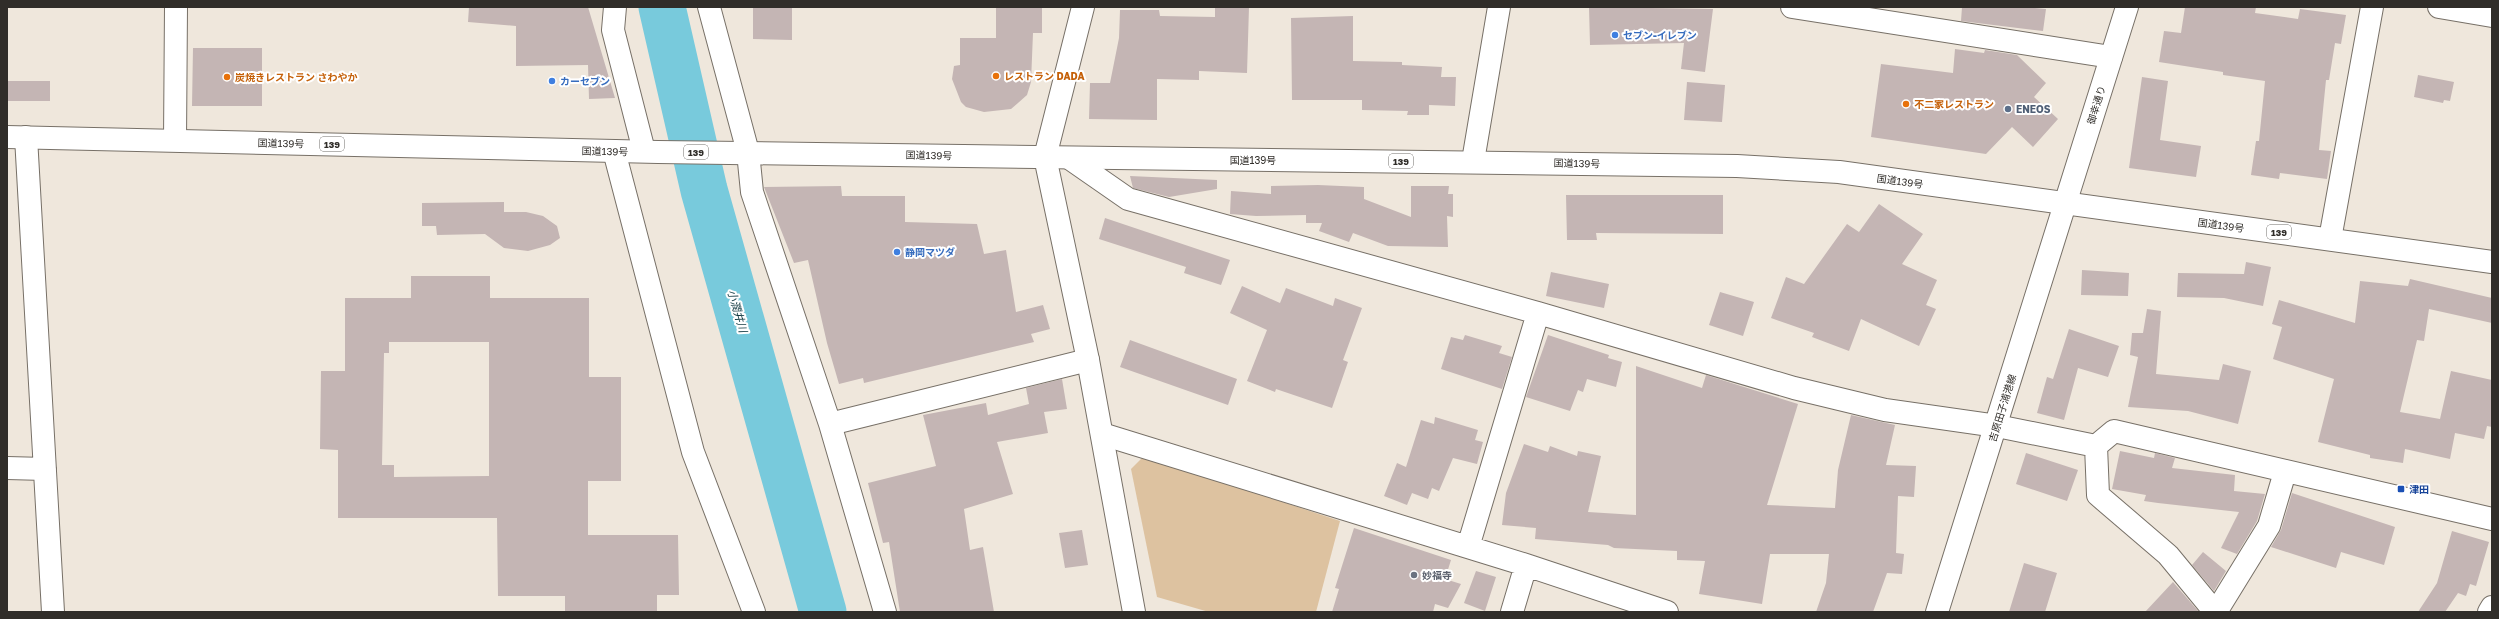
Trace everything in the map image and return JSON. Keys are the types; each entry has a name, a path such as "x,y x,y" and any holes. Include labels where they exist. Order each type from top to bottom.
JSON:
{"main road":[{"path":"175,140 176,7"},
{"path":"615,7 613,30 651,152"},
{"path":"710,7 741,152 752,192 830,424 885,612"},
{"path":"1083,7 1045,157 1088,360 1134,612"},
{"path":"1474,161 1499,7"},
{"path":"1792,7 2111,58"},
{"name":"御幸通り","path":"2065,204 2127,7"},
{"path":"2330,239 2372,7"},
{"path":"2439,7 2492,16"},
{"path":"16,137 45,469 53,612"},
{"name":"国道139号","path":"16,137 651,152 741,152 1069,158 1474,161 1737,166 1839,172 2492,262"},
{"path":"614,151 694,452 754,612"},
{"path":"1069,158 1128,199 1538,313 1794,388 1885,410 1997,426 2096,446"},
{"name":"吉原田子浦港線","path":"1938,612 2065,204"},
{"path":"1468,547 1538,313"},
{"path":"830,424 1088,360"},
{"path":"2096,446 2114,431 2492,519"},
{"path":"1102,434 1526,565 1667,612"},
{"path":"2096,446 2098,495 2168,555 2215,612 2270,526 2286,472"},
{"path":"7,468 45,469"},
{"path":"1512,612 1526,565"},
{"path":"2489,612 2492,606"}],"shaded area":[{"path":"1144,456 1340,521 1316,612 1209,612 1157,597 1131,469"}],"building":[{"path":"469,7 588,7 615,98 589,99 588,65 516,66 516,26 468,22"},
{"path":"753,7 792,7 792,40 753,39"},
{"path":"996,7 1042,7 1042,33 1033,33 1031,82 1027,95 1011,109 984,112 966,107 961,102 952,79 954,66 960,65 960,38 996,38"},
{"path":"1215,7 1249,7 1247,73 1199,71 1199,80 1157,79 1157,120 1089,119 1090,83 1110,83 1119,38 1120,10 1159,10 1160,16 1215,17"},
{"path":"1589,7 1713,9 1705,72 1681,69 1684,43 1590,45"},
{"path":"1962,7 2023,7 2046,9 2043,31 1961,21"},
{"path":"2185,7 2256,7 2255,13 2298,19 2300,9 2346,15 2341,44 2335,43 2329,80 2326,80 2319,150 2331,151 2327,179 2280,173 2279,179 2251,175 2256,141 2259,141 2265,81 2223,75 2223,72 2159,62 2164,31 2181,33"},
{"path":"1353,16 1353,61 1402,62 1402,65 1442,67 1441,77 1456,77 1455,106 1429,105 1429,115 1407,115 1408,111 1362,110 1362,100 1292,100 1291,18"},
{"name":"炭焼きレストラン さわやか","path":"193,48 262,48 262,106 192,106"},
{"path":"1955,49 1984,53 1985,50 2017,55 2046,83 2034,97 2058,119 2033,147 2012,127 1986,154 1871,137 1881,64 1953,73"},
{"path":"2418,75 2454,82 2450,101 2444,100 2443,103 2414,97"},
{"path":"2142,77 2168,81 2160,140 2201,146 2196,177 2129,168"},
{"path":"7,81 50,81 50,101 7,101"},
{"path":"1687,82 1725,85 1722,122 1684,120"},
{"path":"1130,176 1217,180 1217,189 1169,197 1133,188"},
{"path":"1318,185 1364,187 1364,199 1411,217 1411,186 1449,186 1448,194 1453,194 1453,217 1447,216 1448,247 1388,246 1353,233 1349,242 1319,231 1322,223 1306,223 1306,215 1256,216 1230,214 1231,191 1271,194 1271,186"},
{"path":"841,186 842,196 905,196 905,222 977,224 984,254 1006,250 1016,312 1043,305 1050,329 1031,334 1034,342 864,383 863,378 839,384 827,343 808,260 794,263 764,187"},
{"path":"1566,195 1723,195 1723,234 1596,233 1597,240 1567,240"},
{"path":"504,202 504,212 526,212 543,216 557,226 560,238 550,245 528,251 504,248 485,234 437,235 436,226 422,226 422,203"},
{"path":"1879,204 1923,234 1902,264 1937,280 1926,305 1936,309 1919,346 1861,319 1849,351 1812,337 1814,333 1771,318 1786,277 1804,284 1847,224 1859,232"},
{"path":"1105,218 1230,260 1221,285 1184,273 1186,267 1099,239"},
{"path":"2246,262 2271,267 2263,306 2224,298 2177,297 2178,273 2244,274"},
{"path":"2082,270 2129,273 2128,296 2081,295"},
{"path":"1551,272 1609,284 1604,308 1546,296"},
{"path":"411,276 490,276 490,298 589,298 589,377 621,377 621,481 588,481 588,535 678,535 679,595 657,595 657,612 565,612 565,596 498,596 497,518 338,518 338,450 320,449 321,371 345,371 345,298 411,298","holes":["389,342 489,342 489,476 394,477 394,465 382,465 384,353 389,353"]},
{"path":"2410,279 2492,298 2492,323 2429,309 2424,341 2417,340 2400,412 2440,419 2451,371 2492,380 2492,427 2487,426 2484,439 2455,433 2450,459 2405,449 2403,463 2370,458 2370,455 2318,442 2334,379 2273,359 2282,327 2272,324 2279,300 2355,323 2360,281 2408,286"},
{"path":"1242,286 1280,303 1286,288 1333,306 1335,298 1362,308 1343,360 1348,362 1332,408 1276,389 1275,392 1247,381 1267,330 1230,313"},
{"path":"1720,292 1754,302 1743,336 1709,325"},
{"path":"2147,309 2161,311 2156,374 2219,380 2223,364 2251,371 2238,424 2188,411 2128,407 2138,357 2130,355 2132,333 2143,333"},
{"path":"2069,329 2119,346 2108,377 2078,368 2064,420 2037,413 2047,377 2053,379"},
{"path":"1465,335 1502,346 1499,353 1512,357 1502,389 1441,369 1451,337 1463,340"},
{"path":"1548,335 1609,355 1608,358 1622,362 1616,387 1587,379 1583,392 1578,390 1570,411 1526,397"},
{"path":"1130,340 1237,379 1228,405 1120,367"},
{"path":"1636,366 1702,388 1706,375 1798,404 1767,505 1835,508 1838,470 1851,415 1895,425 1886,465 1916,466 1914,497 1898,496 1896,553 1904,554 1902,574 1887,573 1873,612 1816,612 1826,583 1829,554 1770,554 1762,604 1699,594 1705,561 1677,560 1677,551 1614,548 1608,545 1535,539 1536,528 1502,525 1506,493 1524,444 1548,452 1550,446 1577,456 1578,451 1601,456 1588,512 1636,515"},
{"path":"1062,379 1067,409 1044,412 1048,433 997,442 1013,494 964,509 970,550 983,547 994,612 900,612 889,542 883,543 868,483 936,466 923,415 986,403 988,415 1029,404 1026,388"},
{"path":"1435,417 1478,430 1475,440 1483,442 1477,464 1453,458 1439,491 1432,488 1428,499 1412,493 1407,505 1384,496 1397,463 1406,467 1421,420 1434,424"},
{"path":"2120,451 2154,458 2155,453 2175,458 2172,468 2235,475 2234,491 2265,494 2257,521 2237,554 2221,548 2239,512 2144,501 2146,495 2112,489"},
{"path":"2026,453 2078,470 2067,501 2016,484"},
{"path":"2292,493 2395,527 2384,565 2341,552 2336,568 2271,547 2281,530"},
{"path":"1354,528 1451,560 1445,579 1461,584 1448,608 1435,604 1433,612 1332,612 1339,589 1335,588"},
{"path":"1082,530 1088,565 1065,568 1059,533"},
{"path":"2452,531 2489,542 2476,586 2470,584 2466,596 2458,593 2445,612 2418,612 2437,583"},
{"path":"2203,552 2226,571 2214,591 2192,565"},
{"path":"2024,563 2057,573 2045,612 2009,612"},
{"path":"1476,571 1496,577 1485,611 1464,603"},
{"path":"2173,582 2199,612 2145,612"}],"waterway":[{"name":"小潤井川","path":"662,7 704,190 823,612"}],"place":[{"name":"セブン-イレブン","path":"1615,35"},
{"name":"レストラン DADA","path":"996,76"},
{"name":"炭焼きレストラン さわやか","path":"227,77"},
{"name":"カーセブン","path":"552,81"},
{"name":"不二家レストラン","path":"1906,104"},
{"name":"ENEOS","path":"2008,109"},
{"name":"静岡マツダ","path":"897,252"},
{"name":"津田","path":"2401,489"},
{"name":"妙福寺","path":"1414,575"}]}
